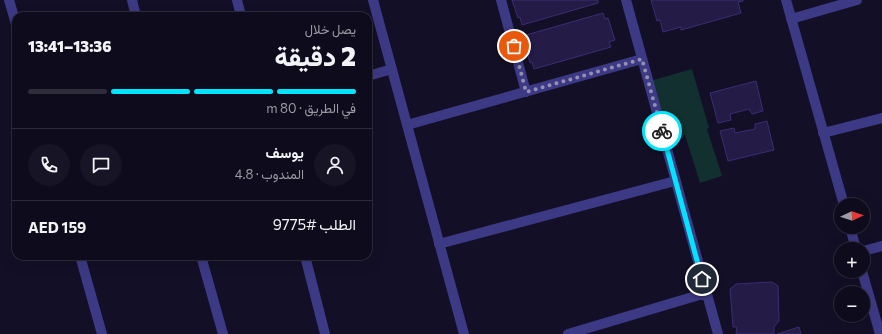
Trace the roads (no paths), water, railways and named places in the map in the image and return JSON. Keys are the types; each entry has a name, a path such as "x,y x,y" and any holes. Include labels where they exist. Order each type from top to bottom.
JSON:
{"street":[{"path":"9,0 12,12"},
{"path":"132,0 135,12"},
{"path":"237,0 240,12"},
{"path":"373,0 464,334"},
{"path":"501,0 526,92"},
{"path":"626,0 718,334"},
{"path":"786,0 842,198"},
{"path":"791,19 857,0"},
{"path":"407,125 642,59"},
{"path":"372,75 392,69"},
{"path":"823,133 882,118"},
{"path":"440,244 675,181"},
{"path":"870,249 882,246"},
{"path":"81,260 102,334"},
{"path":"203,260 223,334"},
{"path":"306,260 325,334"},
{"path":"864,278 880,334"},
{"path":"568,334 590,331 706,293"}]}
